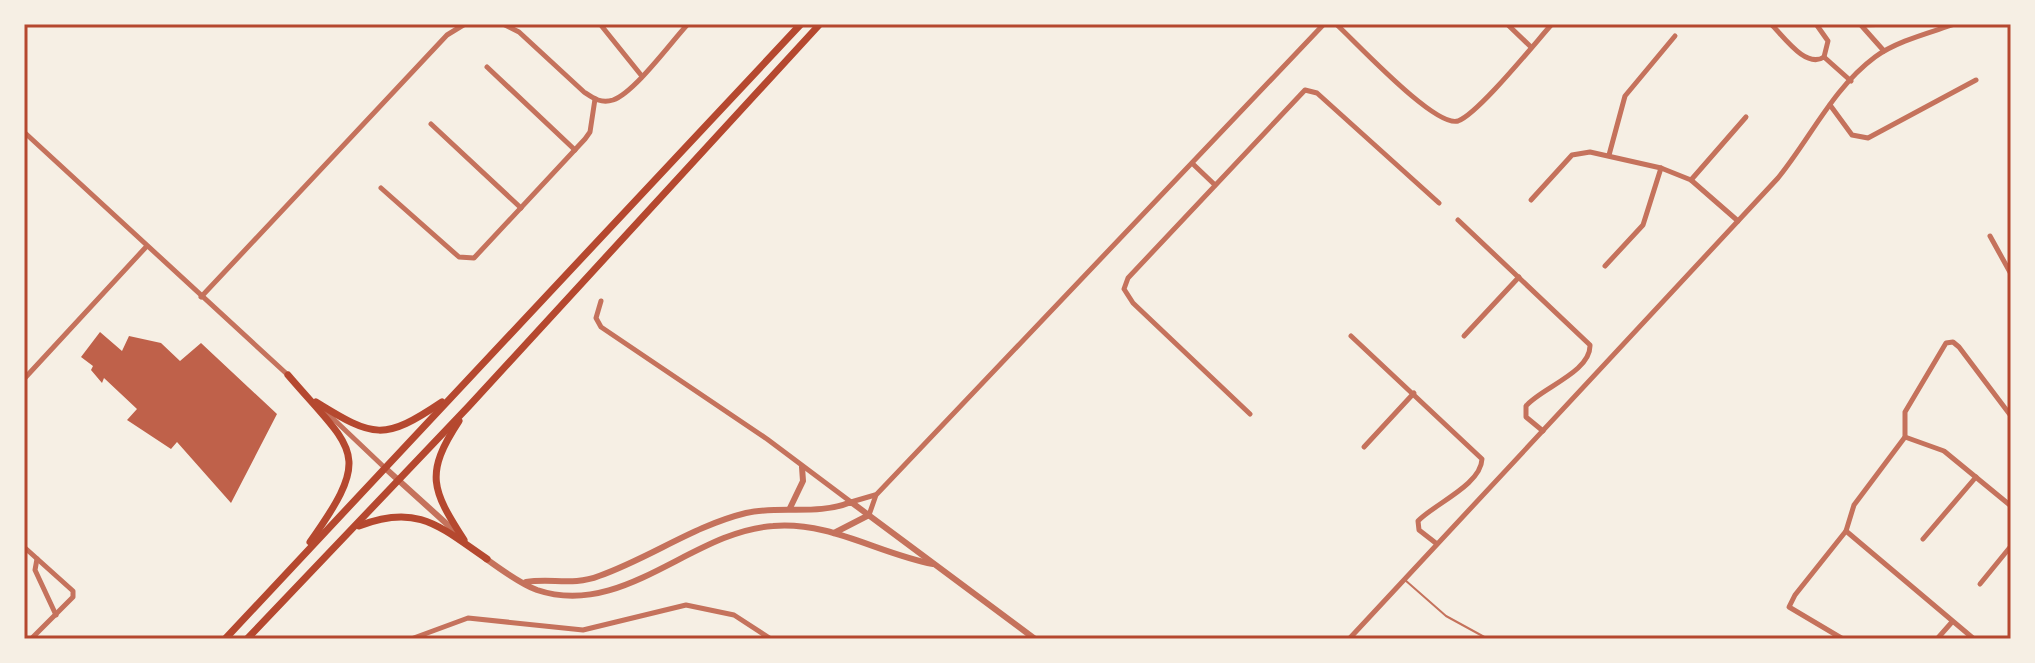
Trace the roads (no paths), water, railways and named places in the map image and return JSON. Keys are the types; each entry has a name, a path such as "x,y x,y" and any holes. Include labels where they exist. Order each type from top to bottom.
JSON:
{"main road":[{"path":"225,639 801,24"},
{"path":"247,639 469,406 820,24"},
{"path":"288,375 338,434 347,450 351,471 338,503 292,567"},
{"path":"316,402 364,428 385,432 411,424 454,395"},
{"path":"464,540 437,493 434,470 446,440 469,406"},
{"path":"355,527 389,515 411,515 440,528 487,559"}],"street":[{"path":"201,297 447,35 465,24"},
{"path":"503,24 519,32 595,99 615,99 688,24"},
{"path":"600,24 641,75"},
{"path":"834,533 869,515 876,495 1194,165 1324,24"},
{"path":"1336,24 1439,118 1457,121 1474,109 1552,24"},
{"path":"1507,24 1531,47"},
{"path":"1771,24 1809,61 1817,61 1824,57 1829,47 1816,24"},
{"path":"1860,24 1891,24"},
{"path":"1860,24 1884,51"},
{"path":"1349,639 1785,169 1830,105 1851,81 1884,51 1955,24"},
{"path":"1609,155 1625,96 1675,36"},
{"path":"1824,57 1851,81"},
{"path":"487,67 575,150"},
{"path":"1830,105 1852,135 1868,138 1976,80"},
{"path":"1250,414 1133,303 1124,289 1128,278 1291,103 1310,89 1439,203"},
{"path":"381,188 466,260 479,254 590,132 595,99"},
{"path":"1691,180 1746,117"},
{"path":"431,124 521,208"},
{"path":"24,132 464,540 535,590 595,592 635,582 709,542 747,530 800,526 834,533 933,564"},
{"path":"1531,200 1572,155 1584,152 1661,168 1691,180 1738,221"},
{"path":"1194,165 1215,185"},
{"path":"1605,266 1643,225 1661,168"},
{"path":"1458,220 1590,347 1563,381 1538,393 1526,406 1526,417 1543,431"},
{"path":"1990,236 2011,274"},
{"path":"24,379 146,247"},
{"path":"1464,336 1519,277"},
{"path":"601,301 596,318 601,327 851,502 1035,639"},
{"path":"1351,336 1483,461 1456,495 1431,508 1418,521 1419,530 1437,544"},
{"path":"1843,639 1793,612 1789,604 1846,531 1854,505 1905,437 1905,412 1949,342 1959,347 2011,416"},
{"path":"1364,447 1414,393"},
{"path":"1905,437 1937,446 2011,506"},
{"path":"790,508 803,481 802,467"},
{"path":"1923,539 1976,477"},
{"path":"526,582 569,583 597,577 678,537 726,519 790,508 829,508 876,495"},
{"path":"1846,531 1974,639"},
{"path":"1980,584 2011,546"},
{"path":"24,547 73,591 73,597 31,639"},
{"path":"37,558 35,570 56,615"},
{"path":"411,639 468,618 583,630 686,605 734,615 771,639"},
{"path":"1937,639 1952,622"}],"lane":[{"path":"1404,579 1446,616 1488,639"}]}
